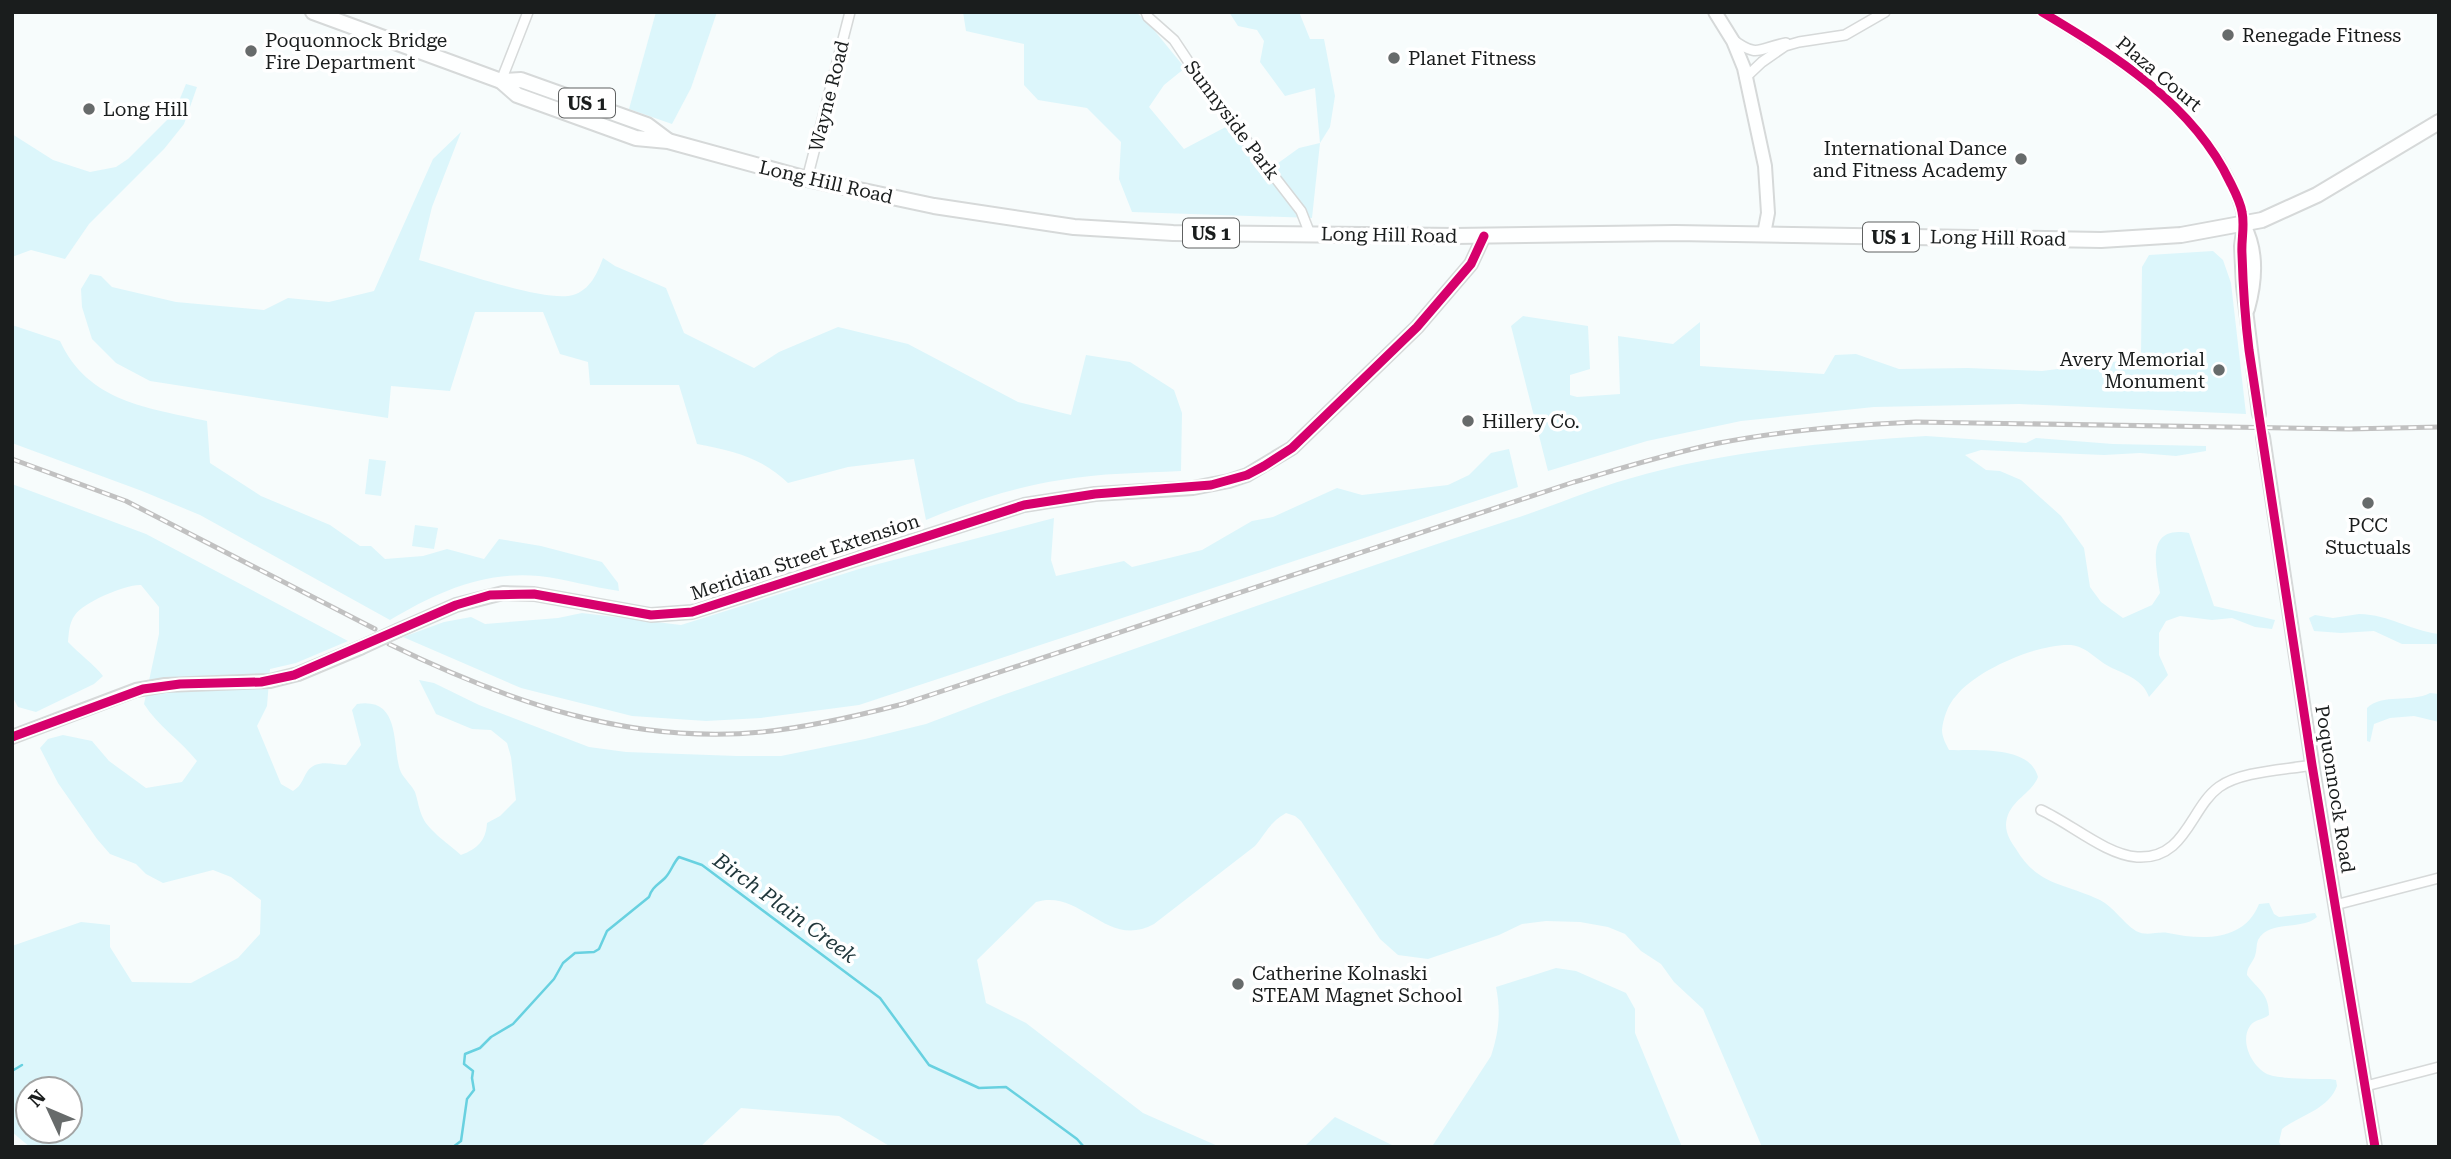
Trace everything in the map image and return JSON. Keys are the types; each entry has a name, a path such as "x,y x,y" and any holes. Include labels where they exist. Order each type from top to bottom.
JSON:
{"main road":[{"name":"Long Hill Road","path":"313,12 501,81 521,79 647,125 668,141 807,179 933,205 1074,227 1172,233 1484,236 1764,234 2101,240 2181,235 2244,224"},
{"name":"US 1","path":"2244,224 2262,220 2318,195 2439,122"}],"street":[{"path":"501,81 528,12"},
{"name":"Wayne Road","path":"807,179 850,12"},
{"name":"Sunnyside Park","path":"1146,12 1148,17 1174,40 1208,91 1293,200 1301,211 1310,234"},
{"path":"1715,12 1731,38 1744,68 1765,166 1768,213 1764,234"},
{"path":"1731,38 1746,50 1756,51 1778,44 1845,35 1885,12"},
{"name":"Plaza Court","path":"2042,12 2109,54 2203,136 2239,200 2244,224"},
{"path":"1745,78 1775,52 1799,41"},
{"path":"2244,224 2241,247 2243,286 2259,414"},
{"name":"Meridian Street Extension","path":"12,737 136,690 165,685 270,681 298,674 456,605 503,593 534,594 651,615 692,612 1024,505 1082,495 1211,485 1247,475 1292,448 1417,327 1471,264 1484,236"},
{"name":"Poquonnock Road","path":"2263,437 2312,765 2375,1147"},
{"path":"2041,810 2116,852 2138,857 2160,852 2176,843 2190,828 2208,797 2219,787 2245,777 2312,765"},
{"path":"2336,905 2439,878"},
{"path":"2366,1086 2439,1067"}],"shaded area":[{"path":"656,12 717,12 691,88 672,124 629,109"},
{"path":"963,12 1136,12 1185,68 1164,85 1149,107 1184,149 1237,121 1274,166 1299,148 1320,143 1312,218 1132,212 1119,179 1121,142 1087,108 1038,100 1024,85 1024,44 966,31"},
{"path":"1229,12 1299,12 1310,39 1324,39 1335,96 1330,127 1320,143 1315,88 1285,96 1260,62 1264,41 1257,30 1238,26"},
{"path":"186,84 197,87 184,124 164,149 89,224 65,259 31,250 12,257 12,134 53,160 90,172 116,167 128,159 174,113"},
{"path":"461,132 432,207 419,260 520,290 560,296 573,295 584,289 603,258 666,288 684,333 754,368 779,352 838,327 908,344 1018,402 1071,415 1086,355 1130,362 1174,390 1182,413 1181,471 1106,475 1043,483 992,496 926,520 914,459 848,467 788,483 778,474 746,456 697,444 679,385 590,385 588,362 560,354 543,312 475,312 450,391 391,386 388,418 150,381 116,363 92,339 82,307 81,289 90,274 101,276 112,287 176,302 264,310 288,298 329,302 374,291 433,159"},
{"path":"2213,251 2223,260 2231,283 2246,414 2019,404 1874,407 1741,421 1647,441 1548,471 1511,326 1523,316 1588,326 1590,369 1570,375 1570,395 1577,397 1620,394 1618,336 1673,344 1700,322 1700,366 1824,374 1835,355 1856,354 1899,369 2042,371 2136,359 2141,356 2142,267 2149,255"},
{"path":"12,325 60,341 86,377 103,390 142,406 207,421 210,463 261,496 330,525 360,546 371,546 385,559 423,556 447,549 484,559 499,539 541,546 602,562 618,583 619,591 539,576 499,577 443,592 390,620 200,515 12,443"},
{"path":"1926,436 2026,443 2036,438 2113,444 2206,446 2206,451 2176,456 1981,450 1965,455 1986,470 2000,471 2021,480 2061,516 2084,548 2090,587 2101,602 2123,618 2152,605 2160,593 2156,560 2159,541 2165,535 2175,532 2189,533 2214,606 2275,620 2272,629 2255,627 2232,618 2212,620 2180,616 2166,621 2159,633 2159,655 2168,675 2149,697 2143,686 2134,679 2077,646 2042,648 2026,653 1993,668 1965,686 1948,707 1942,733 1949,750 2000,752 2024,759 2033,767 2038,777 2035,783 2010,810 2007,817 2006,828 2012,844 2033,870 2053,882 2100,900 2136,931 2144,934 2164,933 2194,937 2221,935 2243,926 2259,904 2269,903 2274,914 2279,917 2315,913 2317,917 2311,921 2278,927 2263,934 2258,940 2255,956 2247,972 2265,997 2269,1008 2269,1015 2252,1024 2247,1032 2247,1047 2253,1061 2270,1075 2336,1080 2337,1086 2327,1101 2282,1129 2279,1142 2282,1147 1762,1147 1703,1009 1674,982 1661,964 1641,951 1625,934 1608,927 1580,922 1546,921 1522,924 1499,935 1428,959 1398,955 1380,939 1301,821 1286,813 1272,824 1255,846 1154,924 1137,930 1122,930 1067,903 1052,900 1036,902 977,960 986,1003 1026,1023 1143,1113 1220,1147 891,1147 839,1116 741,1108 700,1147 30,1147 28,1145 84,1145 84,1075 14,1075 14,1134 12,1132 12,946 81,922 110,925 110,947 132,982 191,983 238,958 260,934 261,900 231,877 213,870 163,883 146,874 136,864 110,854 58,783 40,748 48,739 63,735 92,741 109,761 146,788 182,782 197,761 144,704 159,634 159,607 141,585 126,587 96,600 80,610 72,621 68,642 103,676 94,684 36,712 18,707 12,696 12,484 146,534 348,641 296,663 270,669 267,706 257,726 281,784 293,791 315,765 346,765 361,745 352,710 357,704 371,704 388,715 400,770 415,792 426,823 461,855 480,844 487,823 500,816 516,800 511,757 507,743 491,730 472,729 436,714 419,680 434,683 479,705 589,747 626,752 781,756 926,724 1252,608 1628,479 1738,454"},
{"path":"1509,449 1518,487 859,705 761,718 706,721 632,716 521,688 403,637 444,622 471,617 485,624 558,618 582,613 681,625 859,569 1054,518 1051,560 1056,576 1124,561 1132,567 1202,550 1252,521 1273,517 1337,488 1362,495 1448,485 1469,475 1491,453"},
{"path":"369,459 386,461 381,496 365,494"},
{"path":"415,525 438,528 434,549 412,546"},
{"path":"2359,614 2381,617 2439,634 2439,644 2402,644 2374,631 2314,631 2309,618 2315,615 2333,618"},
{"path":"2430,693 2439,694 2439,722 2414,716 2390,718 2374,724 2370,742 2367,741 2367,708 2373,703"},
{"path":"1556,968 1576,971 1626,993 1635,1009 1635,1033 1682,1147 1427,1147 1433,1145 1491,1056 1498,1022 1496,987"},
{"path":"1335,1117 1396,1147 1304,1147"}],"waterway":[{"name":"Birch Plain Creek","path":"453,1147 461,1141 467,1099 474,1090 473,1071 464,1064 465,1054 480,1048 491,1037 513,1024 554,979 563,963 575,953 594,952 599,949 607,931 649,897 679,857 702,865 880,998 929,1065 979,1088 1006,1087 1084,1147"},
{"path":"12,1071 22,1065"}],"tunnel":[{"path":"2259,414 2263,437"}],"railway":[{"path":"389,644 478,684 570,714 664,732 762,732 833,721 903,704 1574,482 1682,451 1743,438 1817,429 1916,422 2349,429 2439,427"},
{"path":"12,459 126,501 375,629"}],"cycle path":[{"path":"2042,12 2123,64 2173,105 2214,154 2240,204 2243,217 2243,278 2249,350 2312,765 2375,1147"},
{"path":"12,737 143,689 180,684 261,682 294,675 456,605 490,595 534,594 651,615 692,612 1024,505 1095,494 1211,485 1247,475 1292,448 1417,327 1471,264 1484,236"}],"place":[{"name":"Renegade Fitness","path":"2228,35"},
{"name":"Poquonnock Bridge Fire Department","path":"251,51"},
{"name":"Planet Fitness","path":"1394,58"},
{"name":"Long Hill","path":"89,109"},
{"name":"International Dance and Fitness Academy","path":"2021,159"},
{"name":"Avery Memorial Monument","path":"2219,370"},
{"name":"Hillery Co.","path":"1468,421"},
{"name":"PCC Stuctuals","path":"2368,503"},
{"name":"Catherine Kolnaski STEAM Magnet School","path":"1238,984"}]}
